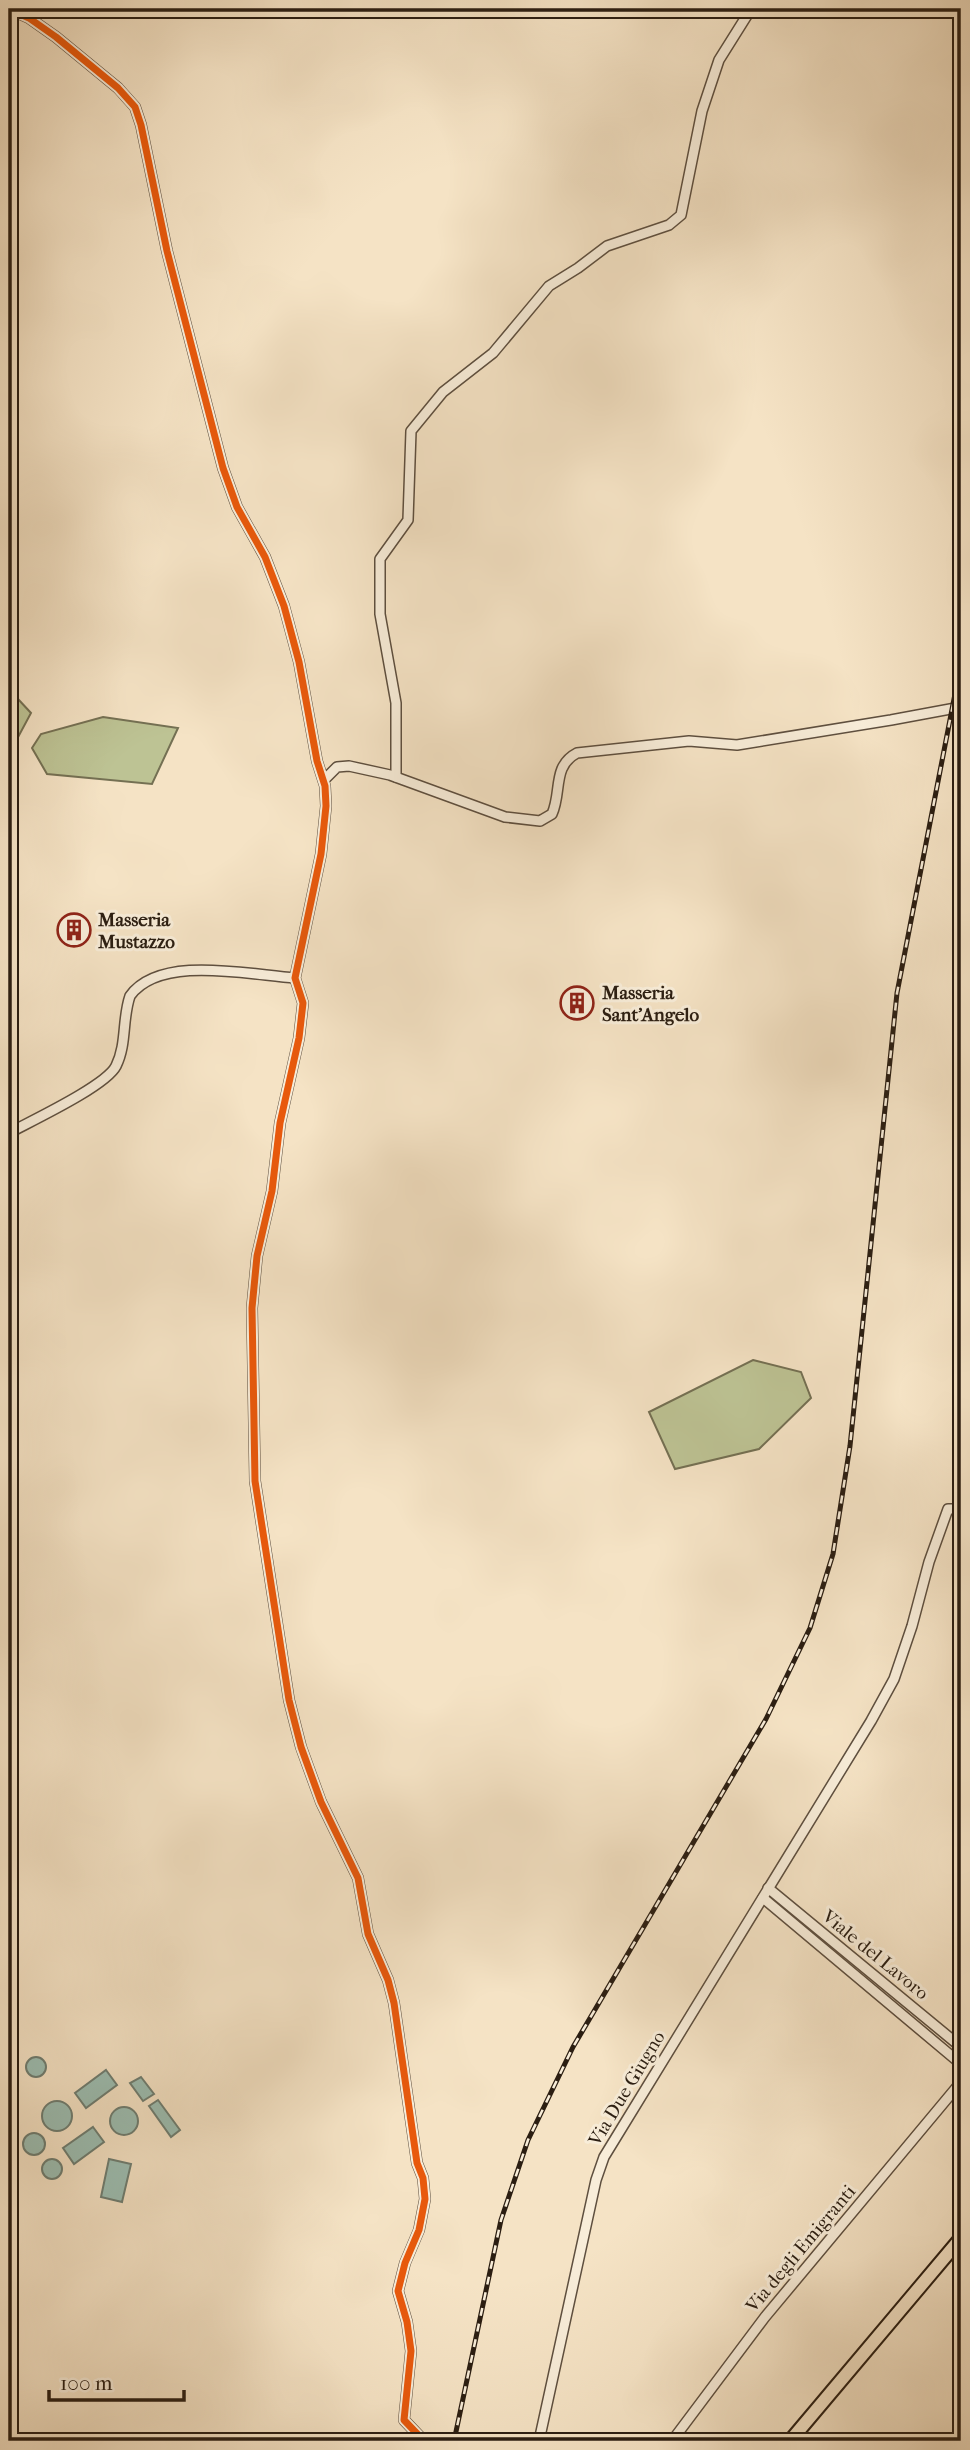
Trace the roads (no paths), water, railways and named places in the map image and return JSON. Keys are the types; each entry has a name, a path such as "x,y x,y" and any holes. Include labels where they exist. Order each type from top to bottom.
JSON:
{"main road":[{"path":"902,2307 961,2226"},
{"path":"790,2441 961,2238"}],"street":[{"path":"9,9 29,18 56,37 118,88 135,107 167,251 223,468 237,507 265,557 284,606 299,662 317,761 324,780 326,806 321,853 295,978 303,1003 299,1038 279,1123 272,1191 257,1256 252,1308 255,1481 289,1700 300,1747 321,1802 358,1878 368,1934 388,1980 394,2003 416,2163 423,2178 425,2199 419,2230 405,2263 398,2291 407,2322 411,2351 404,2420 424,2441"},
{"path":"396,777 396,703 380,614 380,559 408,520 411,430 443,392 493,354 548,286 607,246 669,225 681,215 702,111 719,60 751,9"},
{"path":"324,780 337,767 343,765 396,777 505,817 540,821 552,814 560,769 577,753 689,741 737,745 961,707"},
{"path":"9,1133 83,1092 115,1068 123,1045 130,996 153,978 185,969 295,978"},
{"name":"Via Due Giugno","path":"539,2441 596,2180 604,2157 894,1679 948,1509 961,1509"},
{"name":"Viale del Lavoro","path":"768,1888 961,2047"},
{"path":"763,1898 961,2064"},
{"name":"Via degli Emigranti","path":"670,2441 765,2316 961,2082"},
{"path":"653,2441 670,2441"}],"water":[{"path":"36,2057 43,2060 46,2067 43,2074 36,2077 29,2074 26,2067 29,2060"},
{"path":"106,2070 117,2085 86,2108 75,2093"},
{"path":"141,2077 154,2094 143,2101 130,2083"},
{"path":"158,2100 180,2130 171,2137 149,2106"},
{"path":"57,2101 63,2102 71,2110 71,2122 63,2130 57,2131 51,2130 43,2122 42,2116 43,2110 51,2102"},
{"path":"124,2107 134,2111 138,2121 134,2131 124,2135 114,2131 110,2121 114,2111"},
{"path":"93,2127 104,2142 74,2164 63,2148"},
{"path":"34,2133 44,2140 45,2144 38,2154 34,2155 24,2148 23,2144 30,2134"},
{"path":"48,2159 56,2159 62,2169 56,2179 48,2179 42,2173 42,2165"},
{"path":"109,2159 131,2164 122,2202 101,2197"}],"railway":[{"path":"454,2441 501,2220 528,2140 573,2047 766,1719 810,1628 833,1554 850,1446 897,993 961,663"}],"place":[{"name":"Masseria Mustazzo","path":"74,930"},
{"name":"Masseria Sant'Angelo","path":"577,1003"}]}
